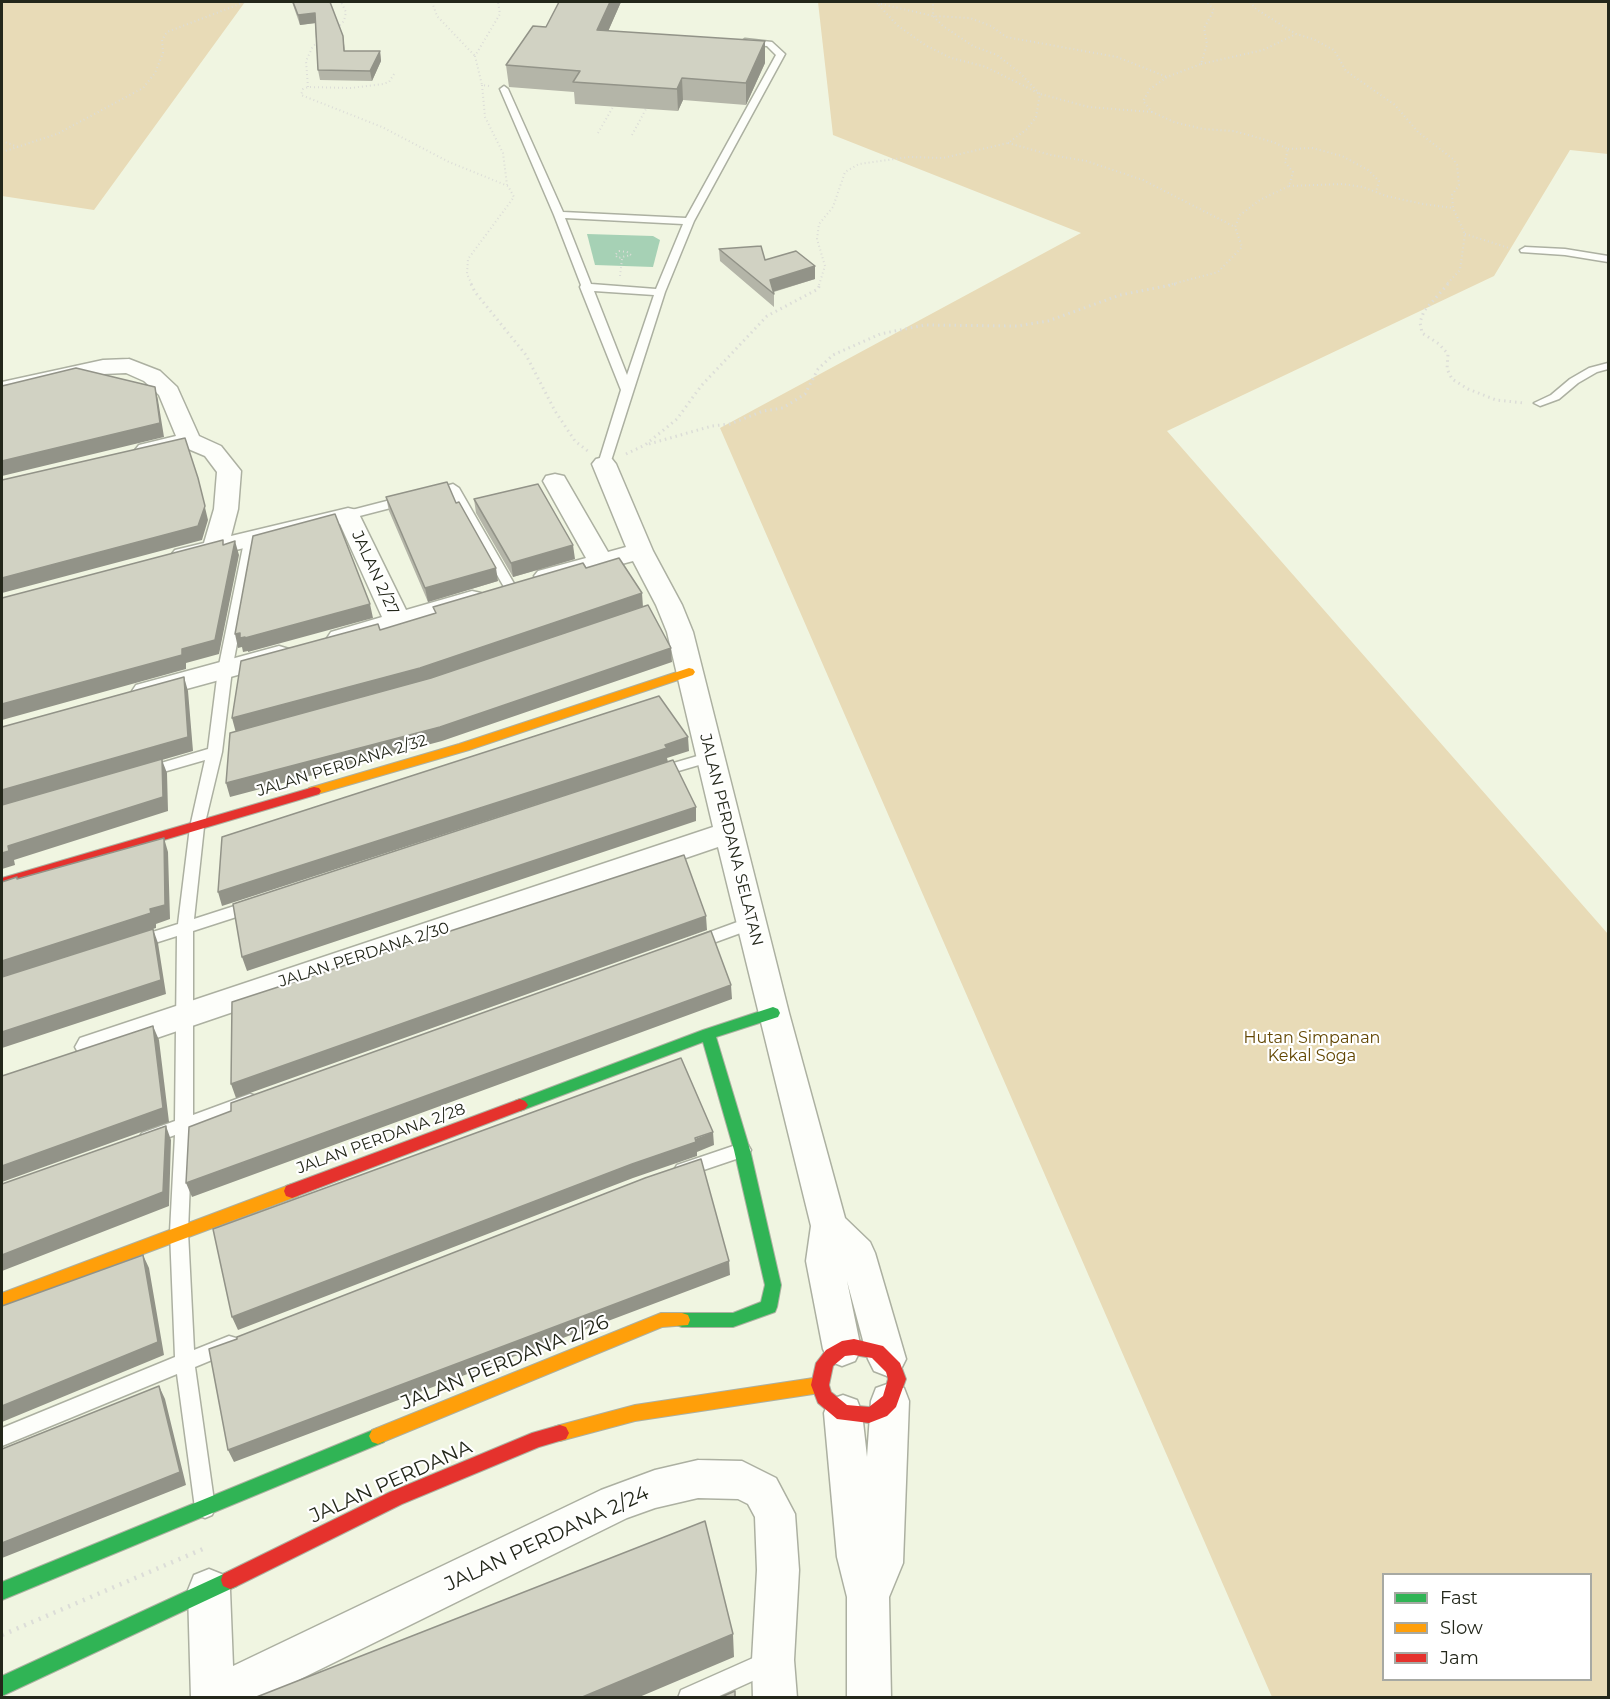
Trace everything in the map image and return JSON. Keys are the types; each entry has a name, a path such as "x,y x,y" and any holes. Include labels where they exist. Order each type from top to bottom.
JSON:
{"street":[{"path":"2,389 103,367 129,366 152,376 169,392 189,440"},
{"path":"123,456 189,440 213,451 229,471 226,509 215,547"},
{"name":"JALAN PERDANA SELATAN","path":"604,464 664,607 680,632 773,1013 829,1226"},
{"path":"555,481 600,561"},
{"name":"JALAN 2/27","path":"159,562 251,537 348,515 398,622"},
{"path":"125,697 398,622 510,587 640,551"},
{"name":"JALAN PERDANA 2/32","path":"2,883 464,747 689,672"},
{"name":"JALAN PERDANA 2/30","path":"66,1056 728,833"},
{"name":"JALAN PERDANA 2/28","path":"2,1300 708,1034 773,1013"},
{"name":"JALAN PERDANA 2/26","path":"2,1592 661,1320 734,1320 769,1307 773,1285 742,1150 708,1034"},
{"path":"829,1226 824,1261 842,1349"},
{"path":"829,1226 857,1253 887,1359 897,1379 896,1390 890,1401 881,1410 869,1415 832,1399"},
{"path":"869,1698 868,1597 858,1557 825,1363 842,1349 866,1347 877,1351 887,1359"},
{"name":"JALAN PERDANA","path":"2,1686 209,1590 396,1498 538,1439 635,1413 832,1399"},
{"path":"868,1597 882,1563 890,1401"},
{"name":"JALAN PERDANA 2/24","path":"214,1698 615,1504 655,1489 698,1479 742,1480 762,1491 775,1514 778,1570 774,1679"},
{"path":"209,1590 214,1698"}],"lane":[{"path":"604,464 660,292 689,221 781,54 775,47 760,42 737,41"},
{"path":"504,89 559,215 585,287 627,390"},
{"path":"559,215 689,221"},
{"path":"1525,250 1565,252 1608,259"},
{"path":"585,287 660,292"},
{"path":"1540,403 1554,398 1574,381 1593,370 1608,366"},
{"path":"348,515 453,488 510,587"},
{"path":"205,1508 185,1361 180,1232 184,1125 185,928 197,827 220,746 225,670 251,537"},
{"path":"136,774 220,746"},
{"path":"639,777 711,757"},
{"path":"120,948 264,902"},
{"path":"673,951 751,923"},
{"path":"130,1144 261,1097"},
{"path":"662,1177 742,1150"},
{"path":"2,1437 251,1335"},
{"path":"689,1698 774,1679"}],"path":[{"path":"2,152 57,134 143,88 155,73 163,52 162,40 167,32 245,2"},
{"path":"333,32 344,21 346,12 341,2"},
{"path":"432,2 437,16 476,56 485,117 503,153 504,174 514,197 468,259 468,274 476,292 526,355 555,411 575,441 604,464 645,445 712,426 730,424 763,411 783,408 805,394 819,369 833,355 880,334 925,325 1017,326 1048,321 1120,295 1186,282 1218,272 1242,247 1235,227 1240,215 1260,200 1289,186 1342,184 1423,204 1453,208"},
{"path":"476,56 500,14 498,2"},
{"path":"876,2 933,16 970,18 991,26 1006,37 1118,57 1167,77"},
{"path":"876,2 897,25 925,45 951,58 986,67 1041,94 1089,107 1152,112 1174,122 1203,129 1234,132 1273,142 1288,149 1312,148 1342,156 1368,170 1379,182 1376,192"},
{"path":"933,2 933,16 943,26 964,41 997,55 1019,72 1041,94"},
{"path":"1201,64 1207,44 1203,28 1214,9 1207,2"},
{"path":"1250,2 1256,9 1296,34 1313,39 1334,50 1346,71 1395,105 1418,132 1454,159 1457,165 1459,185 1452,195 1453,208 1465,234 1460,270 1424,311 1420,322 1422,333 1439,344 1448,354 1447,369 1452,379 1468,389 1496,400 1540,403"},
{"path":"1152,112 1143,101 1150,89 1167,77 1201,64 1263,50 1296,34"},
{"path":"308,87 306,61 313,46 326,37"},
{"path":"394,74 389,82 362,87 308,87 303,89 301,95 382,127 449,162 508,186"},
{"path":"482,85 504,89"},
{"path":"645,445 677,419 701,386 767,315 818,289 825,266 817,239 819,224 833,207 845,172 859,164 909,157 943,158 1008,143 1027,129 1036,117 1041,94"},
{"path":"598,133 613,107"},
{"path":"632,135 646,109"},
{"path":"2,141 18,147"},
{"path":"1008,143 1051,155 1086,161 1143,180 1235,227"},
{"path":"1288,149 1285,162 1293,172 1289,186"},
{"path":"1465,234 1501,246 1525,250"},
{"path":"623,251 630,253 630,257 622,259 616,257 616,253 623,251"},
{"path":"621,272 622,259"},
{"path":"2,1635 203,1549 205,1508"}],"green space":[{"path":"2,2 245,2 94,210 2,196"},
{"name":"Hutan Simpanan Kekal Soga","path":"818,2 1608,2 1608,154 1570,150 1494,276 1167,431 1608,934 1608,1697 1272,1697 720,428 1081,233 833,135"}],"shaded area":[{"path":"587,234 653,236 660,240 653,267 595,265"}],"building":[{"path":"293,2 330,2 343,36 344,51 380,51 370,71 318,70 315,13 298,15"},
{"path":"559,2 610,2 597,30 765,41 746,83 682,78 677,89 573,82 580,71 506,65 533,26 546,27"},
{"path":"761,246 765,260 796,251 815,266 770,280 774,294 719,249"},
{"path":"76,368 155,387 160,423 2,461 2,386"},
{"path":"185,438 205,506 198,526 2,578 2,480"},
{"path":"447,482 456,503 459,502 496,568 425,588 386,497"},
{"path":"538,484 573,545 511,563 474,499"},
{"path":"335,514 370,604 240,638 240,633 235,634 253,536"},
{"path":"223,540 223,545 235,541 215,640 182,649 182,655 2,704 2,598"},
{"path":"619,558 642,593 420,668 232,718 241,661 378,624 380,630 436,613 433,607 583,563 586,568"},
{"path":"648,605 671,648 440,727 226,783 230,733 431,678"},
{"path":"184,677 188,737 2,790 2,727"},
{"path":"659,696 688,737 665,745 667,748 218,892 222,837"},
{"path":"162,759 163,797 8,846 9,851 2,853 2,805"},
{"path":"673,760 696,807 242,957 233,904"},
{"path":"164,838 165,905 150,909 151,913 2,961 2,882"},
{"path":"684,855 706,916 231,1084 232,1002"},
{"path":"153,929 161,980 2,1032 2,977"},
{"path":"711,931 731,985 186,1183 189,1127 231,1111 231,1103"},
{"path":"153,1026 163,1108 2,1166 2,1076"},
{"path":"681,1058 713,1132 695,1138 696,1142 632,1164 232,1317 213,1229"},
{"path":"166,1126 163,1192 2,1255 2,1184"},
{"path":"701,1159 729,1261 228,1450 209,1349 645,1178"},
{"path":"143,1255 158,1342 2,1406 2,1306"},
{"path":"159,1386 180,1472 2,1543 2,1449"},
{"path":"705,1521 733,1634 580,1698 254,1698"},
{"path":"735,1691 735,1698 719,1698"}],"traffic: fast":[{"path":"520,1105 708,1034 773,1013"},
{"path":"682,1320 733,1320 769,1307 773,1285 742,1150 708,1034"},
{"path":"2,1591 378,1436"},
{"path":"2,1686 230,1580"}],"traffic: slow":[{"path":"314,791 464,747 689,672"},
{"path":"2,1300 292,1191"},
{"path":"378,1436 661,1320 682,1320"},
{"path":"560,1433 635,1413 820,1385"}],"traffic: jam":[{"path":"2,883 314,791"},
{"path":"292,1191 520,1105"},
{"path":"854,1347 877,1351 894,1368 897,1379 890,1401 881,1410 869,1415 843,1413 824,1397 820,1385 825,1363 832,1355 842,1349 854,1347"},
{"path":"230,1580 396,1498 538,1439 560,1433"}]}
